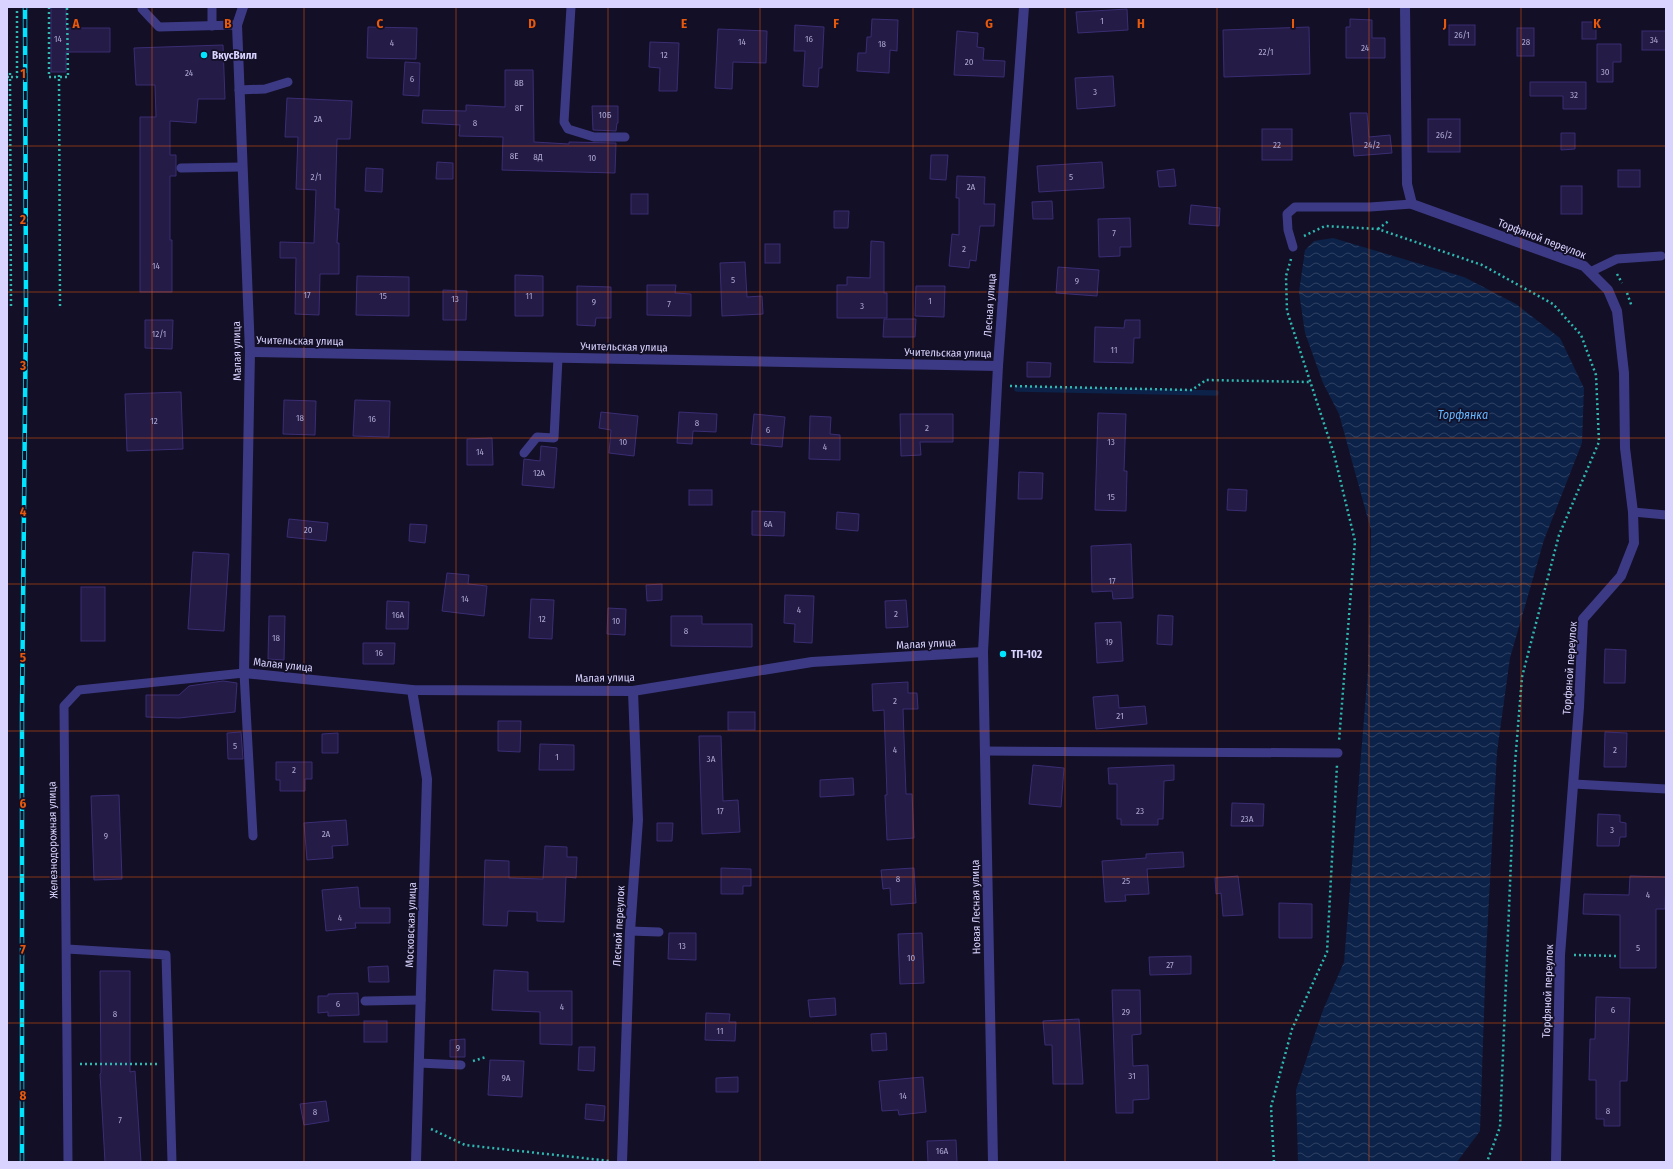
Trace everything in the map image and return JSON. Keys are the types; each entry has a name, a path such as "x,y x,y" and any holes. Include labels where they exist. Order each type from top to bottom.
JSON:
{"street":[{"name":"Малая улица","path":"243,7 237,26 250,352 244,673 412,690 633,691 812,662 983,652"},
{"name":"Лесная улица","path":"983,652 998,366 1024,7"},
{"path":"1405,7 1407,184 1412,204"},
{"name":"Торфяной переулок","path":"1412,204 1584,266 1608,290 1617,311 1624,373 1624,448 1633,512 1634,543 1620,576 1583,619 1574,784 1560,955 1556,1162"},
{"name":"Учительская улица","path":"250,352 998,366"},
{"name":"Новая Лесная улица","path":"983,652 993,1162"},
{"name":"Московская улица","path":"412,690 427,778 416,1162"},
{"name":"Лесной переулок","path":"622,1162 630,931 638,820 633,691"}],"lane":[{"path":"142,7 142,9 159,27 237,26"},
{"path":"212,7 212,26"},
{"path":"572,7 564,122 568,129 594,137 625,137"},
{"path":"239,90 265,89 288,82"},
{"path":"181,168 242,167"},
{"path":"1294,247 1288,230 1287,214 1295,207 1370,207 1412,204"},
{"path":"1590,272 1617,259 1662,256"},
{"path":"524,453 538,437 554,438 558,358"},
{"path":"1633,512 1666,515"},
{"path":"244,673 253,836"},
{"name":"Железнодорожная улица","path":"68,1162 64,706 79,690 244,673"},
{"path":"985,751 1338,753"},
{"path":"1574,784 1666,788"},
{"path":"630,931 659,932"},
{"path":"67,949 166,955 172,1162"},
{"path":"365,1001 421,1000"},
{"path":"420,1063 461,1064"}],"path":[{"path":"8,77 17,77 17,7"},
{"path":"49,7 50,77 68,77 67,7"},
{"path":"59,72 60,306"},
{"path":"10,73 8,77 11,306"},
{"path":"1274,1162 1271,1107 1292,1029 1327,952 1338,753 1355,541 1334,454 1287,310 1286,276 1294,247 1300,238 1326,226 1378,229 1482,265 1553,304 1581,335 1596,375 1599,442 1559,535 1522,677 1515,763 1500,1127 1487,1162"},
{"path":"1604,265 1619,275 1631,304 1632,312"},
{"path":"997,386 1192,390 1206,380 1310,382"},
{"path":"1560,955 1618,956"},
{"path":"67,1064 169,1064"},
{"path":"418,1123 465,1145 622,1162"}],"water":[{"name":"Торфянка","path":"1333,238 1464,277 1516,304 1560,338 1584,388 1582,443 1544,540 1510,658 1497,752 1486,955 1480,1131 1457,1162 1298,1162 1296,1090 1323,1010 1344,962 1368,670 1371,530 1339,414 1323,383 1305,333 1299,292 1305,250 1314,241"}],"building":[{"path":"51,7 66,7 66,28 110,28 110,52 66,52 66,72 51,72"},
{"path":"1127,9 1128,30 1078,33 1076,12"},
{"path":"872,19 898,20 897,51 890,50 889,73 857,71 858,53 866,53 867,37 871,37"},
{"path":"1350,19 1372,20 1372,38 1385,38 1385,58 1346,58 1346,27 1350,27"},
{"path":"1582,22 1596,22 1596,39 1582,39"},
{"path":"795,25 824,27 822,68 819,68 818,87 803,86 805,51 794,51"},
{"path":"1449,25 1475,25 1475,45 1449,45"},
{"path":"368,27 417,28 416,59 367,58"},
{"path":"1309,27 1310,74 1224,77 1223,30"},
{"path":"1517,28 1534,28 1534,56 1517,56"},
{"path":"718,29 767,31 766,63 733,62 732,89 715,88"},
{"path":"957,31 978,33 977,47 984,48 983,60 1005,61 1004,77 954,75"},
{"path":"1642,31 1666,31 1666,50 1642,50"},
{"path":"650,42 679,43 677,91 659,91 660,68 649,67"},
{"path":"1597,44 1621,44 1621,62 1613,62 1613,82 1597,82"},
{"path":"223,45 225,99 198,99 196,123 170,121 170,155 176,155 176,176 170,176 172,292 140,292 140,117 156,117 155,85 136,85 134,48"},
{"path":"405,62 420,63 419,96 403,95"},
{"path":"505,70 533,70 534,142 569,144 569,142 616,143 615,173 502,170 503,137 459,136 460,125 422,123 423,110 466,111 466,105 505,107"},
{"path":"1113,76 1115,106 1077,109 1075,78"},
{"path":"1530,82 1586,82 1586,109 1563,109 1563,96 1530,96"},
{"path":"287,98 352,101 350,139 337,139 335,209 339,209 337,243 339,243 339,274 320,274 319,315 295,314 296,258 280,258 280,242 314,243 316,190 296,189 298,137 285,137"},
{"path":"592,106 618,106 618,123 616,131 593,130"},
{"path":"1350,113 1367,113 1369,137 1390,135 1392,153 1354,156"},
{"path":"1428,119 1460,119 1460,152 1428,152"},
{"path":"1262,129 1292,129 1292,160 1262,160"},
{"path":"1561,133 1575,133 1575,149 1561,150"},
{"path":"931,155 948,155 946,180 930,179"},
{"path":"437,162 453,163 453,179 436,179"},
{"path":"1102,162 1104,188 1039,192 1037,166"},
{"path":"366,168 383,169 382,192 365,191"},
{"path":"1174,169 1176,186 1159,187 1157,171"},
{"path":"1618,170 1640,170 1640,187 1618,187"},
{"path":"957,176 985,177 984,204 995,204 994,226 980,226 976,261 970,260 969,268 949,266 952,234 959,235 959,198 956,198"},
{"path":"1561,186 1582,186 1582,214 1561,214"},
{"path":"631,194 648,194 648,214 631,214"},
{"path":"1052,201 1053,219 1033,219 1032,202"},
{"path":"1191,205 1220,208 1219,226 1189,224"},
{"path":"834,211 849,211 848,228 834,228"},
{"path":"1130,218 1131,247 1120,247 1120,256 1099,257 1098,219"},
{"path":"871,241 884,242 884,293 887,293 887,318 837,318 837,285 847,285 847,277 870,278"},
{"path":"765,244 780,244 780,263 765,263"},
{"path":"745,262 747,297 762,296 763,314 722,316 720,263"},
{"path":"1058,267 1099,270 1097,296 1056,293"},
{"path":"515,275 543,276 543,316 515,316"},
{"path":"357,276 409,277 409,316 356,315"},
{"path":"647,285 676,285 675,293 691,294 691,316 647,315"},
{"path":"577,286 611,287 611,318 596,318 595,326 577,325"},
{"path":"916,286 945,286 944,317 915,316"},
{"path":"443,290 467,291 466,320 443,320"},
{"path":"884,319 916,319 915,337 883,337"},
{"path":"145,320 173,320 172,349 145,348"},
{"path":"1125,320 1140,320 1140,338 1134,338 1133,363 1094,362 1095,327 1124,328"},
{"path":"1027,362 1051,363 1050,377 1027,377"},
{"path":"181,392 183,449 127,451 125,394"},
{"path":"284,400 316,401 315,435 283,434"},
{"path":"355,400 390,401 389,437 353,436"},
{"path":"601,412 638,416 634,456 609,453 611,430 599,428"},
{"path":"679,412 717,414 716,432 693,431 692,444 677,443"},
{"path":"1098,413 1126,414 1124,471 1127,471 1126,511 1095,510"},
{"path":"754,414 785,417 782,447 751,444"},
{"path":"900,414 953,414 953,442 920,442 921,455 901,456"},
{"path":"810,416 831,417 830,434 840,435 840,460 809,459"},
{"path":"492,438 493,465 467,465 467,439"},
{"path":"541,446 557,448 554,488 522,485 524,459 540,461"},
{"path":"1019,472 1043,473 1042,499 1018,499"},
{"path":"1228,489 1247,490 1246,511 1227,510"},
{"path":"689,490 712,490 712,505 689,505"},
{"path":"752,511 785,512 784,536 752,535"},
{"path":"837,512 859,514 858,531 836,529"},
{"path":"289,519 328,523 326,541 287,537"},
{"path":"410,524 427,525 425,543 409,541"},
{"path":"1131,544 1133,598 1113,599 1112,591 1092,592 1091,546"},
{"path":"193,552 229,554 224,631 188,629"},
{"path":"447,573 469,575 468,584 487,586 484,616 442,611"},
{"path":"662,584 662,600 647,601 646,585"},
{"path":"81,587 105,587 105,641 81,641"},
{"path":"785,595 814,596 812,643 794,642 795,624 784,623"},
{"path":"531,599 554,600 552,639 529,638"},
{"path":"906,600 908,627 886,628 885,601"},
{"path":"387,601 409,602 408,629 386,629"},
{"path":"608,608 626,609 625,635 607,634"},
{"path":"1158,615 1173,616 1172,645 1157,644"},
{"path":"269,616 285,616 284,660 268,659"},
{"path":"671,616 702,616 702,624 752,624 752,647 671,646"},
{"path":"1121,622 1123,661 1097,663 1095,623"},
{"path":"363,643 395,643 394,664 363,664"},
{"path":"1605,649 1626,650 1625,683 1604,683"},
{"path":"223,681 237,683 235,712 179,718 146,717 146,695 179,695 189,686"},
{"path":"908,682 908,693 917,693 918,709 903,709 906,794 912,794 914,838 887,840 884,710 873,711 872,684"},
{"path":"1118,695 1119,708 1145,706 1147,724 1096,729 1093,697"},
{"path":"728,712 755,712 755,730 728,730"},
{"path":"498,721 521,721 520,752 498,751"},
{"path":"241,732 243,759 228,759 227,733"},
{"path":"1605,732 1627,733 1626,767 1604,767"},
{"path":"338,733 338,753 322,753 322,734"},
{"path":"699,736 721,736 723,801 738,800 740,832 702,834"},
{"path":"540,744 574,745 574,770 539,770"},
{"path":"276,762 312,762 312,779 305,779 305,791 280,791 280,780 276,780"},
{"path":"1033,765 1064,768 1061,807 1029,804"},
{"path":"1174,765 1174,780 1164,781 1163,819 1158,819 1158,825 1121,825 1121,819 1117,819 1117,784 1109,784 1108,768"},
{"path":"853,778 854,795 820,797 820,780"},
{"path":"119,795 122,879 94,880 91,796"},
{"path":"1232,803 1264,804 1263,826 1231,826"},
{"path":"1598,814 1620,815 1620,822 1626,823 1626,837 1620,837 1619,846 1597,846"},
{"path":"346,820 348,845 332,846 333,858 307,860 304,823"},
{"path":"657,823 673,823 672,841 657,841"},
{"path":"545,846 567,847 567,857 577,857 576,878 566,877 564,922 537,921 537,912 508,911 507,926 483,925 485,860 509,861 509,878 543,879"},
{"path":"1183,852 1184,867 1147,869 1149,894 1125,895 1126,901 1105,902 1102,861 1146,858 1146,854"},
{"path":"721,868 751,869 751,886 743,886 743,894 721,894"},
{"path":"914,868 916,903 891,905 890,888 883,889 881,870"},
{"path":"1238,876 1243,915 1223,916 1221,893 1216,894 1215,878"},
{"path":"1630,876 1666,877 1665,909 1656,909 1656,968 1620,968 1620,915 1583,914 1584,894 1629,895"},
{"path":"358,887 360,908 390,908 390,923 355,923 356,928 326,931 322,890"},
{"path":"1279,903 1312,904 1312,938 1279,938"},
{"path":"669,933 696,933 696,960 668,959"},
{"path":"922,933 924,983 900,984 898,934"},
{"path":"1191,956 1191,974 1150,975 1149,957"},
{"path":"388,966 389,982 369,982 368,967"},
{"path":"494,970 528,972 528,991 572,991 572,1045 540,1044 540,1012 492,1010"},
{"path":"100,971 130,971 130,1072 135,1071 141,1162 105,1162 100,1074"},
{"path":"1112,990 1140,990 1141,1034 1132,1035 1133,1066 1148,1065 1149,1099 1133,1100 1133,1113 1116,1113"},
{"path":"358,993 359,1015 328,1016 328,1012 318,1013 318,996 328,996 328,994"},
{"path":"1596,997 1630,998 1627,1081 1620,1081 1620,1126 1604,1126 1604,1119 1596,1119 1596,1080 1589,1080 1590,1039 1595,1039"},
{"path":"835,998 836,1015 810,1017 808,1000"},
{"path":"706,1013 730,1014 729,1022 736,1022 735,1041 705,1040"},
{"path":"1079,1019 1083,1084 1053,1084 1052,1045 1045,1045 1043,1021"},
{"path":"364,1021 387,1021 387,1042 364,1042"},
{"path":"886,1033 887,1050 872,1051 871,1034"},
{"path":"465,1039 465,1057 450,1057 450,1040"},
{"path":"579,1047 595,1047 594,1071 578,1070"},
{"path":"490,1060 524,1061 522,1097 488,1095"},
{"path":"738,1077 738,1092 716,1092 716,1078"},
{"path":"923,1077 926,1112 899,1115 898,1110 882,1111 879,1081"},
{"path":"326,1101 329,1121 304,1125 300,1104"},
{"path":"586,1104 605,1106 604,1121 585,1119"},
{"path":"956,1140 957,1162 928,1162 927,1141"}],"waterway":[{"path":"1017,389 1216,393"}],"railway":[{"path":"22,1162 22,711 26,308 25,7"}],"place":[{"name":"ВкусВилл","path":"204,55"},
{"name":"ТП-102","path":"1003,654"}]}
